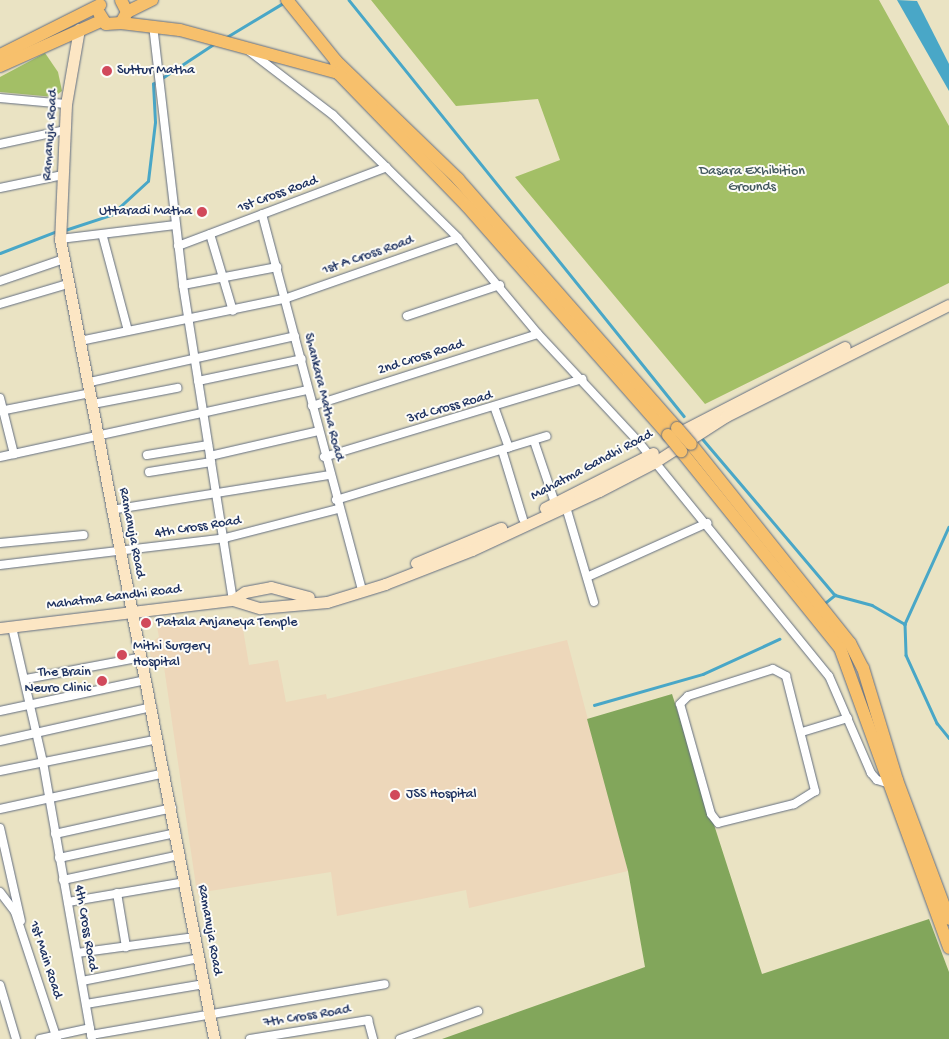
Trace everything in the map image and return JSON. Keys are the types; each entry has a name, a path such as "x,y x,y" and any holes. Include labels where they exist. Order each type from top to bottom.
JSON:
{"main road":[{"path":"102,21 111,26 123,7 152,0"},
{"path":"0,54 102,2 102,21"},
{"path":"289,5 340,67 673,432 850,643 863,668 897,780 949,919"},
{"path":"123,7 152,25 247,49 340,67"},
{"path":"0,66 102,21"},
{"name":"Ramanuja Road","path":"79,30 66,104 60,239 91,393 119,552 172,808 214,1039"},
{"name":"Mahatma Gandhi Road","path":"0,628 131,610 233,600 260,608 327,602 523,519 652,459 718,410 949,297"},
{"name":"Mahatma Gandhi Road","path":"233,600 245,592 271,587 312,598 361,588 472,550 566,506 726,416 949,305"},
{"path":"686,448 840,648 852,671 887,783 949,948"}],"street":[{"path":"152,25 158,93 183,285 203,415 225,538 233,600"},
{"path":"247,49 333,114 458,238 500,285 538,334 582,379 652,459 707,523 829,676 871,773 877,780 887,783"},
{"path":"0,98 66,104"},
{"path":"0,144 65,130"},
{"name":"1st Cross Road","path":"178,246 387,167"},
{"path":"0,188 62,175"},
{"name":"Shankara Matha Road","path":"262,214 287,298 324,457 361,588"},
{"path":"60,239 104,237 175,225"},
{"path":"210,234 233,311"},
{"path":"104,237 128,331"},
{"name":"1st A Cross Road","path":"80,342 287,298 458,238"},
{"path":"0,281 64,259"},
{"path":"183,285 277,267"},
{"path":"0,304 68,284"},
{"path":"407,316 500,285"},
{"name":"2nd Cross Road","path":"312,406 538,334"},
{"path":"91,393 195,359 295,336"},
{"path":"198,381 302,359"},
{"name":"3rd Cross Road","path":"324,457 495,409 582,379"},
{"path":"1,410 91,393 177,388"},
{"path":"0,457 98,435 203,415 308,390"},
{"path":"0,398 1,410 14,454"},
{"path":"495,409 523,519"},
{"path":"149,472 211,459 318,431"},
{"path":"336,500 547,436"},
{"path":"534,441 554,503"},
{"path":"147,455 208,445"},
{"path":"111,510 217,495 329,475"},
{"path":"566,506 594,602"},
{"name":"4th Cross Road","path":"0,565 225,538 338,509"},
{"path":"587,577 707,523"},
{"path":"0,543 84,535"},
{"name":"4th Cross Road","path":"12,626 26,679 34,734 43,762 91,1034"},
{"path":"26,679 142,657"},
{"path":"778,670 786,676 802,732 816,781 811,796 718,822 711,814 680,704 688,696 778,670"},
{"path":"0,711 146,680"},
{"path":"0,741 152,707"},
{"path":"802,732 848,718"},
{"path":"0,771 158,739"},
{"path":"0,809 165,773"},
{"path":"55,834 172,808"},
{"path":"0,828 21,908 21,927"},
{"path":"59,858 176,833"},
{"path":"64,880 180,855"},
{"path":"68,902 185,882"},
{"name":"1st Main Road","path":"0,892 21,927 57,1037"},
{"path":"117,894 126,947"},
{"path":"77,953 195,937"},
{"path":"82,981 199,958"},
{"path":"86,1004 204,984"},
{"path":"40,1039 91,1034 385,984"},
{"path":"0,985 16,1039"},
{"path":"400,1039 478,1011"},
{"name":"7th Cross Road","path":"250,1039 368,1020 372,1039"}],"shaded area":[{"name":"JSS Hospital","path":"241,617 249,665 278,660 286,702 326,694 327,699 567,640 628,871 469,908 466,890 337,916 331,872 197,893 163,660 151,661 149,644 159,637 157,627"}],"green space":[{"name":"Dasara Exhibition Grounds","path":"371,0 879,0 949,126 949,283 705,404 515,177 560,160 538,99 456,106"},
{"path":"45,53 58,72 62,91 54,97 0,92 0,77"},
{"path":"672,694 762,974 929,919 949,972 949,1039 442,1039 645,967 628,871 587,719"}],"water":[{"path":"897,0 917,1 949,64 949,91"}],"waterway":[{"path":"349,0 684,416"},
{"path":"225,38 285,2"},
{"path":"65,230 111,215 148,181 155,122 153,84 214,44"},
{"path":"0,253 57,231"},
{"path":"701,437 835,595 872,605 905,624"},
{"path":"949,527 905,624 906,655 937,723 949,738"},
{"path":"825,603 835,595"},
{"path":"594,705 703,674 779,639"}],"place":[{"name":"Suttur Matha","path":"107,71"},
{"name":"Uttaradi Matha","path":"202,212"},
{"name":"Patala Anjaneya Temple","path":"146,623"},
{"name":"Mithi Surgery Hospital","path":"122,655"},
{"name":"The Brain Neuro Clinic","path":"102,681"},
{"name":"JSS Hospital","path":"395,795"}]}
